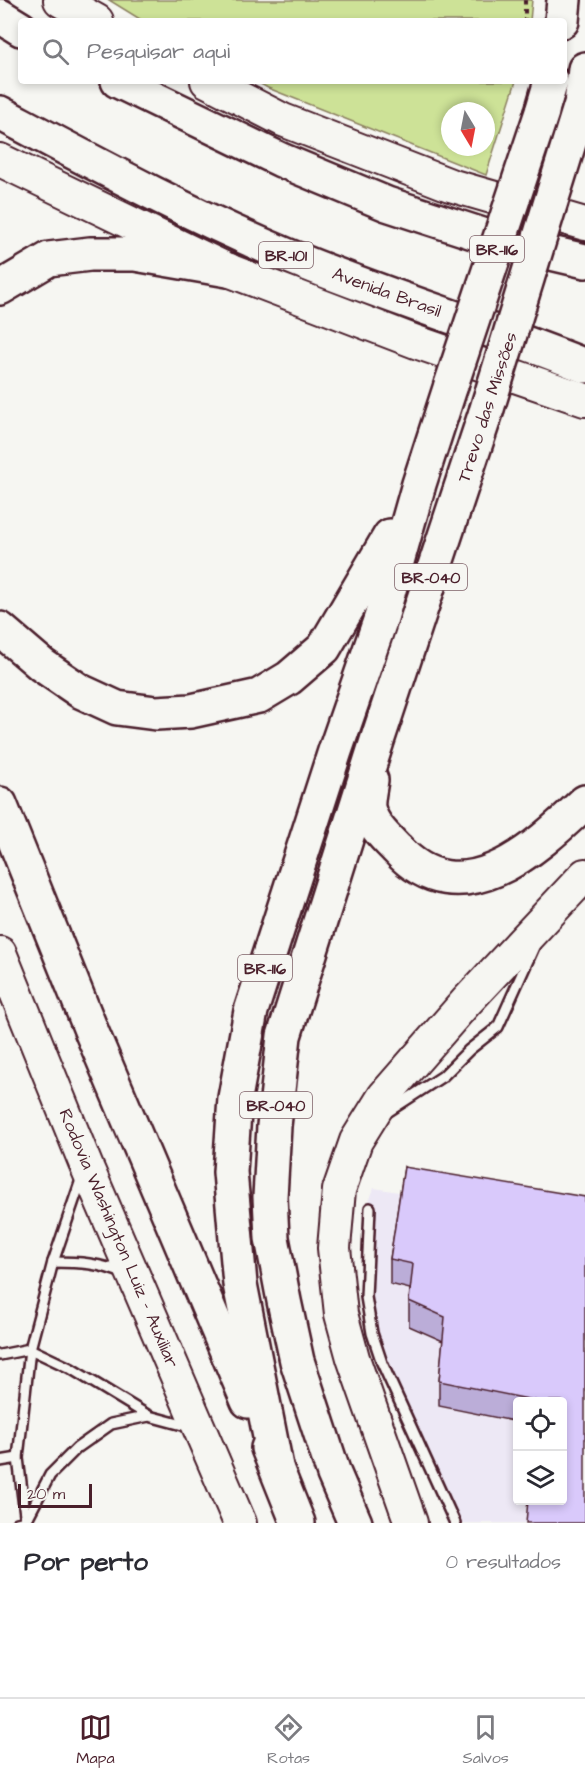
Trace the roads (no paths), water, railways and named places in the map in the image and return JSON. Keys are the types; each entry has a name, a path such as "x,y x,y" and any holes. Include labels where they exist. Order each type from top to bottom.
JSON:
{"highway":[{"path":"60,0 92,18"},
{"path":"562,18 564,0"},
{"path":"0,16 18,26"},
{"name":"Trevo das Missões","path":"377,741 486,412 581,104 585,69"},
{"path":"124,84 281,160 387,204 504,242 585,261"},
{"path":"213,84 283,120 450,185 585,224"},
{"name":"BR-116","path":"276,1467 240,1284 230,1172 235,1098 251,1011 335,751 381,618 419,484 550,84"},
{"name":"Avenida Brasil","path":"0,114 151,193 286,255 585,366"},
{"name":"Avenida Brasil","path":"0,160 228,270 416,342 585,400"},
{"path":"0,288 49,259 90,254 135,254 228,270"},
{"path":"0,629 42,664 80,691 117,708 156,713 190,711 259,696 289,678 324,648 365,581 419,484"},
{"path":"377,741 368,807 378,829 406,860 433,876 462,879 500,869 539,845 585,802"},
{"name":"BR-040","path":"355,1523 334,1474 297,1361 272,1238 270,1197 274,1126 284,1036 377,741"},
{"path":"0,804 93,1035 298,1523"},
{"path":"411,1523 353,1358 341,1314 334,1248 339,1190 356,1141 384,1096 466,1002 585,875"},
{"name":"Rodovia Washington Luiz - Auxiliar","path":"0,953 86,1165 240,1523"},
{"path":"334,1474 364,1523"}],"lane":[{"path":"23,1522 18,1458 30,1349 53,1262 86,1165"},
{"path":"370,1208 366,1297 372,1332 382,1363 455,1523"},
{"path":"53,1262 81,1262 109,1267 136,1279"},
{"path":"0,1355 30,1349 70,1368 148,1416 201,1430"},
{"path":"23,1522 50,1475 77,1448 111,1424 148,1416"},
{"path":"0,1461 18,1458"}]}
